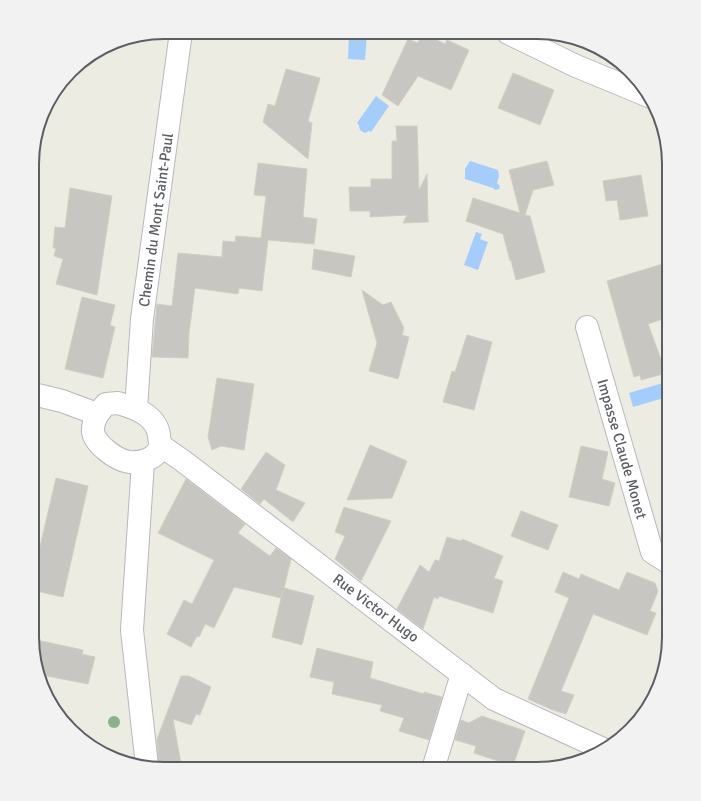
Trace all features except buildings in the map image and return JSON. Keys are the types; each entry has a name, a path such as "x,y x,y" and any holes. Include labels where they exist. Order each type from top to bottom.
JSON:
{"street":[{"name":"Chemin du Mont Saint-Paul","path":"136,409 142,319 180,39"},
{"path":"520,39 576,66 640,92"},
{"name":"Impasse Claude Monet","path":"587,327 652,552 662,558"},
{"path":"39,395 62,401 97,414"},
{"path":"118,403 136,409 149,418 158,428 160,445 155,455 143,462 127,462 98,444 92,430 97,414 106,404 118,403"},
{"name":"Rue Victor Hugo","path":"160,445 494,699 597,746"},
{"path":"143,462 132,630 146,761"},
{"path":"435,762 462,674"}],"water":[{"path":"349,39 367,39 365,60 348,59"},
{"path":"376,96 389,106 371,132 369,131 365,133 360,130 357,123"},
{"path":"470,161 498,170 499,176 497,183 500,186 499,189 495,190 465,179 465,169"},
{"path":"476,232 482,234 480,239 488,242 478,270 464,265"},
{"path":"662,383 662,398 633,407 629,393"}]}
